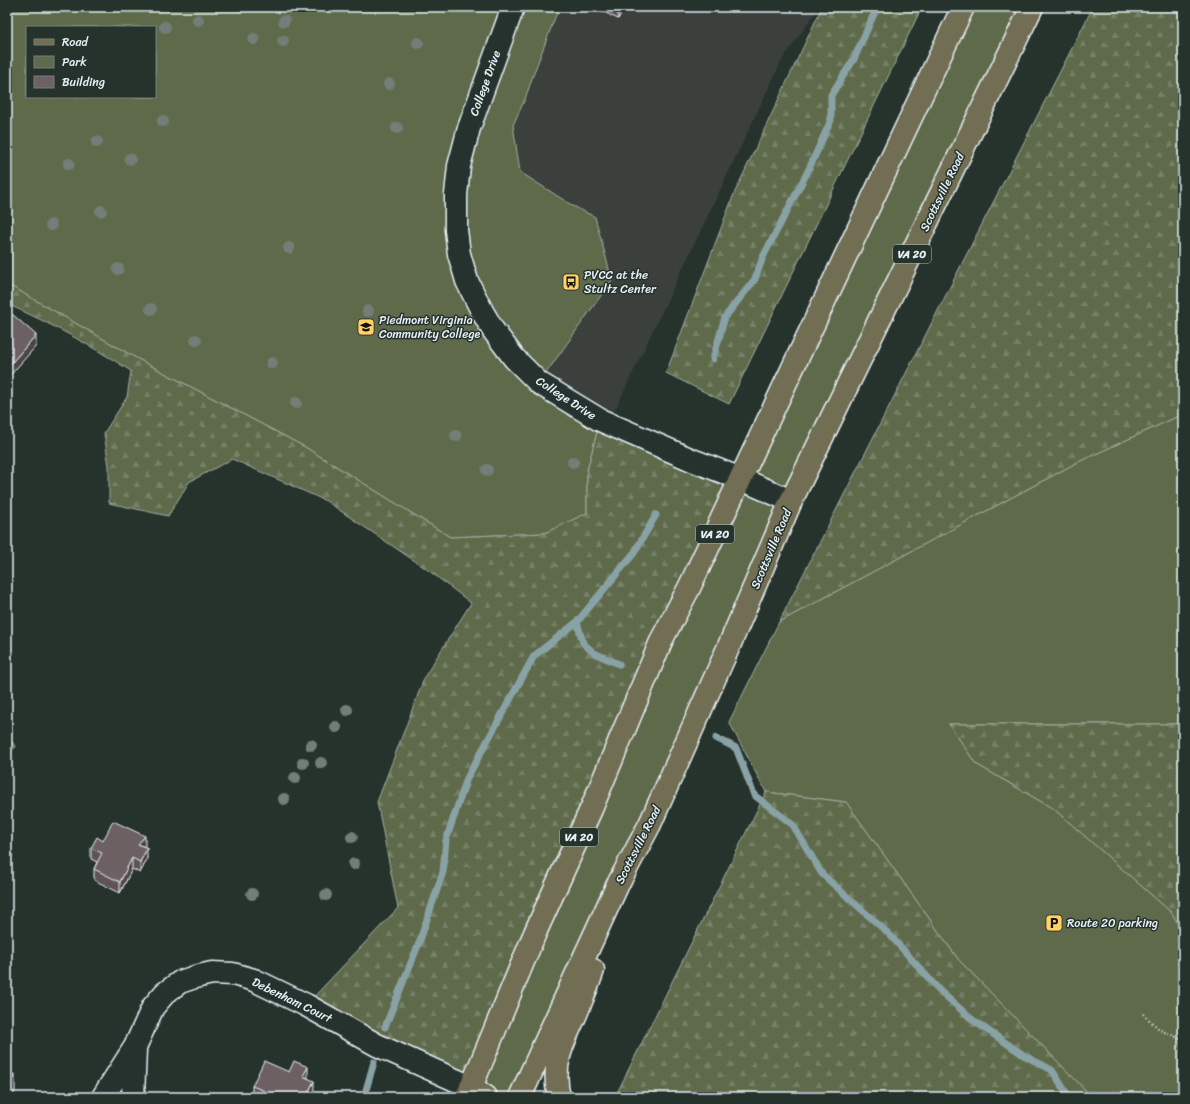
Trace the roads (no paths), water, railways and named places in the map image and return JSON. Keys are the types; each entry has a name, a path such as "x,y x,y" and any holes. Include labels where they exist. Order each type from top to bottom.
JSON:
{"highway":[{"name":"VA 20","path":"475,1094 535,933 592,807 662,639 689,588 741,479 963,7"},
{"name":"Scottsville Road","path":"520,1097 617,886 650,824 791,501 1032,7"},
{"path":"559,1097 556,1084 556,1070 560,1050 584,994 650,824"}],"street":[{"name":"College Drive","path":"513,7 469,128 459,166 456,195 456,230 459,254 467,281 482,311 493,330 514,358 539,383 600,420 791,501"},
{"name":"Debenham Court","path":"103,1097 135,1047 153,1007 165,993 180,982 212,973 233,974 254,980 306,1005 377,1045 475,1094"},
{"name":"Debenham Court","path":"133,1097 135,1047"}],"waterway":[{"path":"713,359 725,317 755,279 763,257 809,169 831,120 831,95 854,59 877,7"},
{"path":"385,1027 419,943 443,872 446,840 467,778 534,656 577,622 634,553 656,515"},
{"path":"577,622 583,643 594,653 619,664"},
{"path":"716,738 736,748 754,795 793,825 822,874 889,934 940,991 974,1021 1025,1056 1052,1070 1069,1097"},
{"path":"364,1097 374,1062"}],"place":[{"name":"PVCC at the Stultz Center","path":"571,282"},
{"name":"Piedmont Virginia Community College","path":"366,327"},
{"name":"Route 20 parking","path":"1054,923"}]}
